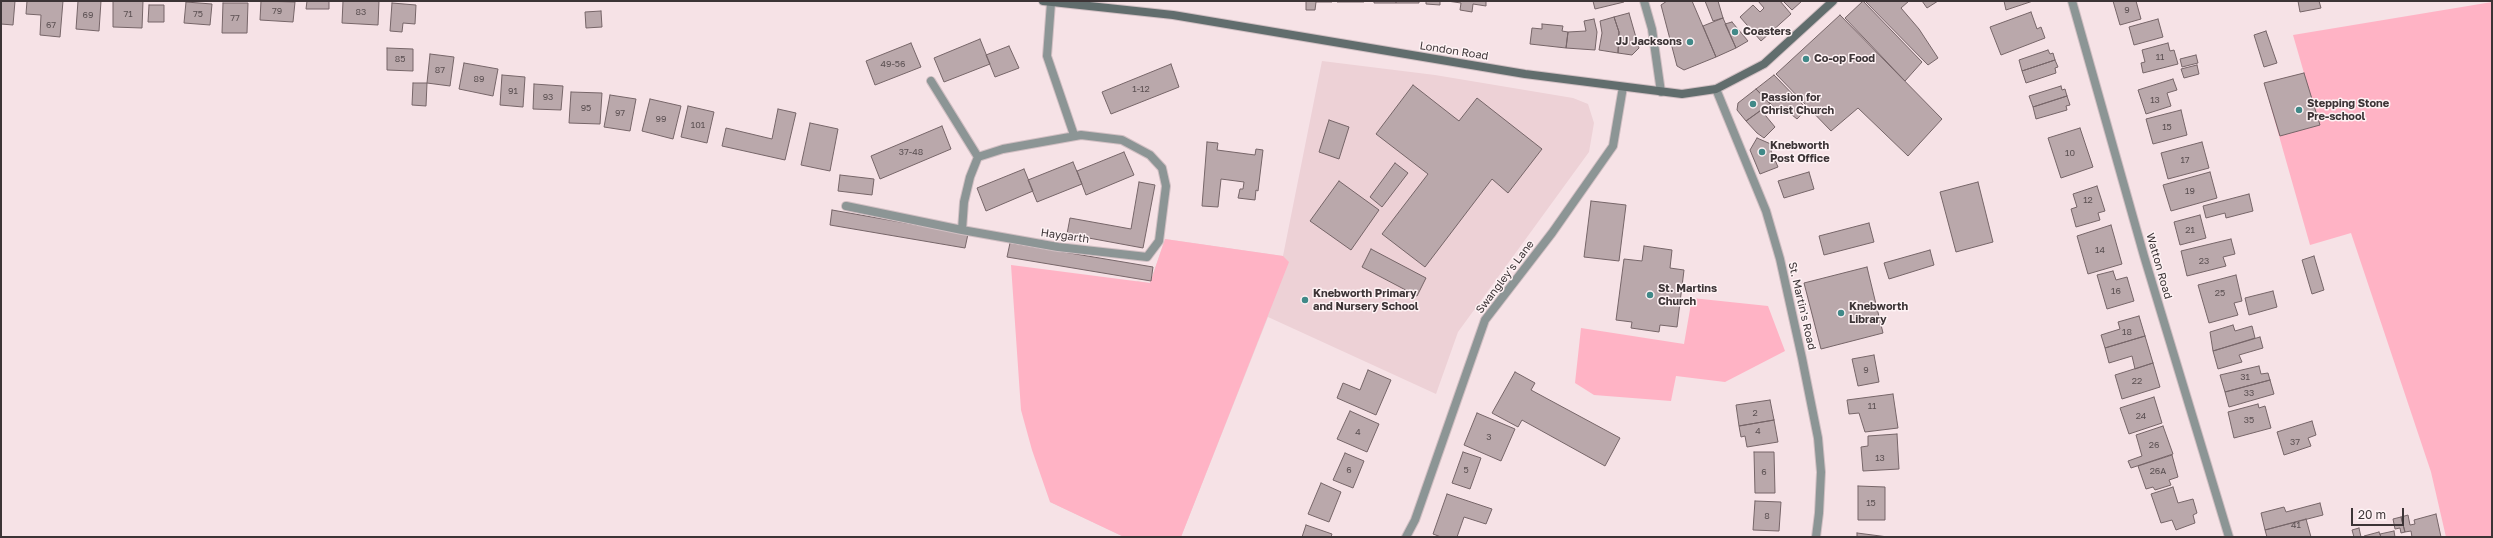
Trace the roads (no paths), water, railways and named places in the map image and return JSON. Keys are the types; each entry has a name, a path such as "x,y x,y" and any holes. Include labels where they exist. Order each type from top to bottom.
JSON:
{"main road":[{"name":"London Road","path":"1043,1 1173,15 1525,74 1682,94 1716,89 1764,64 1833,1"}],"street":[{"path":"1644,1 1652,29 1661,92"},
{"name":"Watton Road","path":"2072,1 2144,256 2229,537"},
{"path":"1051,3 1047,56 1074,135"},
{"path":"846,206 962,230 964,202 970,177 978,158 931,81"},
{"name":"Swangley's Lane","path":"1406,537 1415,520 1485,320 1552,233 1613,146 1623,87"},
{"name":"St. Martin's Road","path":"1716,89 1766,211 1780,259 1818,438 1820,465 1820,513 1816,537"},
{"name":"Haygarth","path":"962,230 1058,247 1147,257 1159,241 1166,186 1162,168 1150,155 1122,140 1074,135 1003,149 978,158"}],"place":[{"name":"Coasters","path":"1735,32"},
{"name":"JJ Jacksons","path":"1690,42"},
{"name":"Co-op Food","path":"1806,59"},
{"name":"Passion for Christ Church","path":"1753,104"},
{"name":"Stepping Stone Pre-school","path":"2299,110"},
{"name":"Knebworth Post Office","path":"1762,152"},
{"name":"St. Martins Church","path":"1650,295"},
{"name":"Knebworth Primary and Nursery School","path":"1305,300"},
{"name":"Knebworth Library","path":"1841,313"}]}
